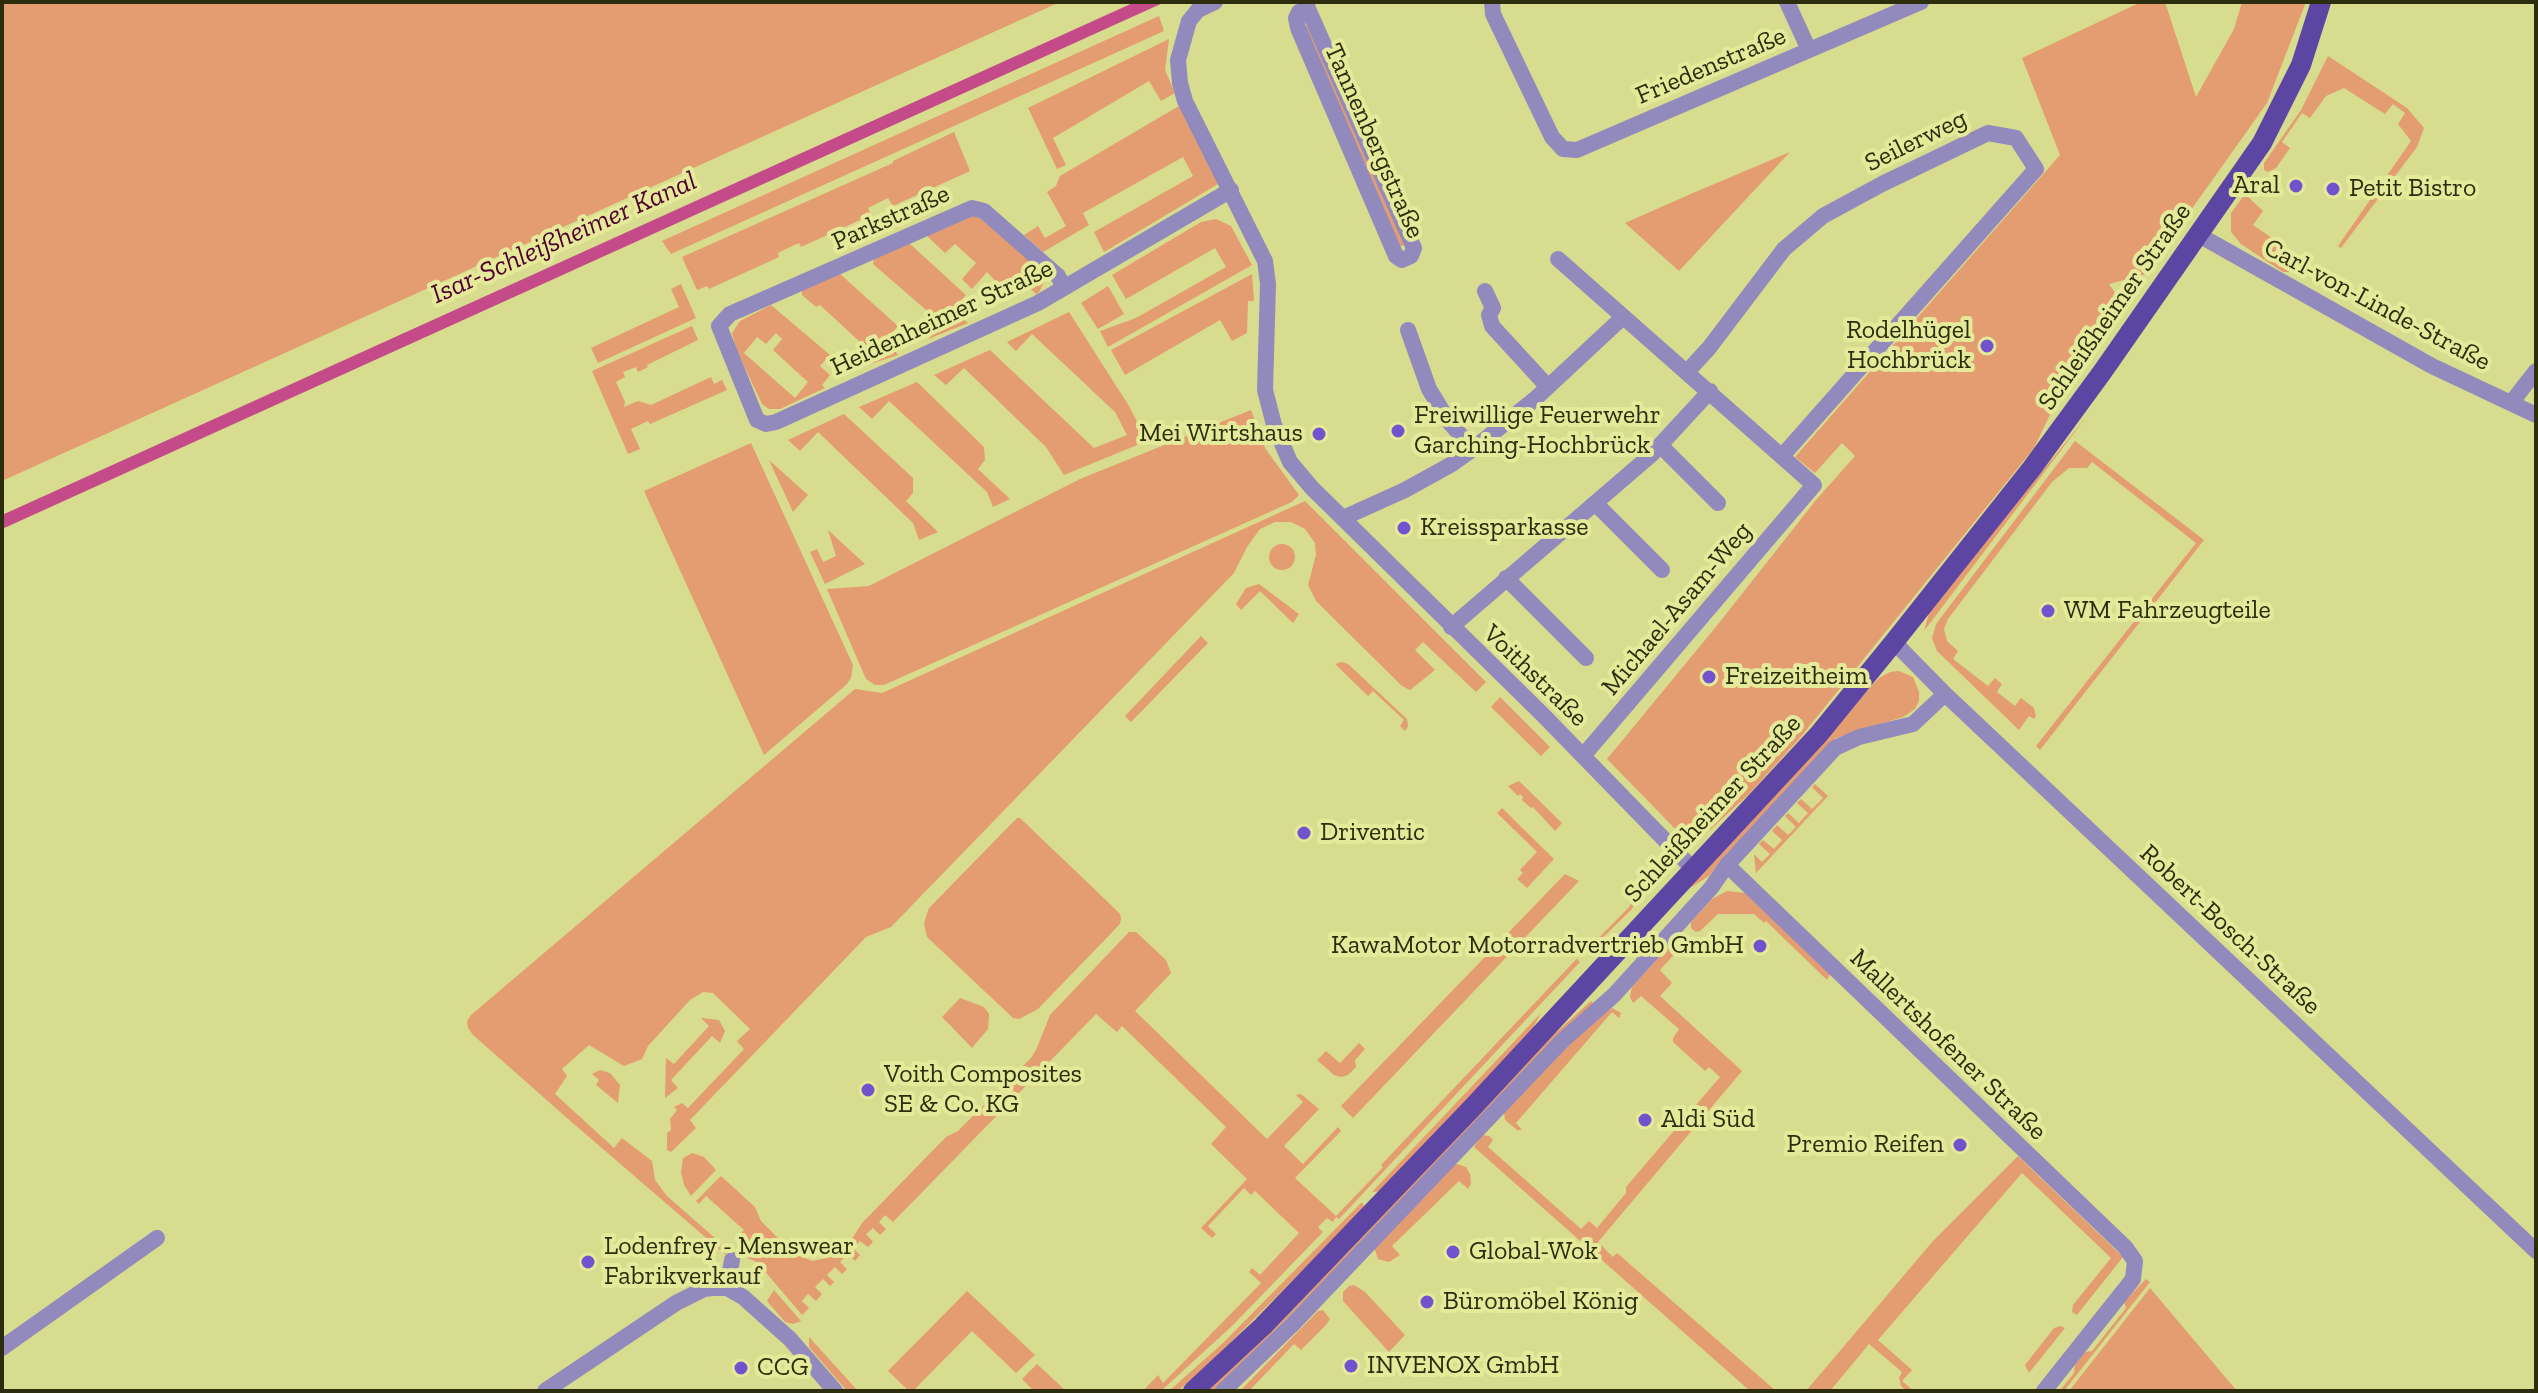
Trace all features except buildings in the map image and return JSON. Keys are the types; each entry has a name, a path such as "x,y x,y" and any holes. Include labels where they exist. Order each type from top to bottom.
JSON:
{"main road":[{"name":"Schleißheimer Straße","path":"1193,1391 1263,1326 1367,1218 1819,734 1894,642 2032,468 2262,143 2309,44 2321,2"}],"street":[{"name":"Voithstraße","path":"1215,2 1198,10 1189,21 1178,60 1185,101 1265,261 1268,284 1265,390 1282,447 1299,475 1693,869"},
{"name":"Friedenstraße","path":"1492,2 1499,28 1552,137 1563,149 1577,150 1921,2"},
{"path":"1787,2 1809,50"},
{"name":"Tannenbergstraße","path":"1307,5 1414,248 1411,256 1402,260 1396,256 1298,28 1296,18 1307,5"},
{"name":"Seilerweg","path":"1687,372 1709,348 1784,249 1823,216 1988,133 2016,138 2036,169 1783,455"},
{"name":"Heidenheimer Straße","path":"719,326 757,420 766,424 776,422 1038,303 1231,190"},
{"name":"Parkstraße","path":"719,326 730,314 972,208 984,211 1058,276 1064,288"},
{"name":"Carl-von-Linde-Straße","path":"2197,234 2432,366 2536,415"},
{"path":"1558,259 1622,318 1783,455"},
{"path":"1485,291 1493,308 1489,315 1492,326 1548,387"},
{"path":"1343,518 1405,490 1473,449 1548,387 1622,318"},
{"path":"1408,330 1429,389 1449,422 1473,449"},
{"path":"2511,403 2536,371"},
{"path":"1451,627 1661,446 1710,391"},
{"path":"1661,446 1718,503"},
{"name":"Michael-Asam-Weg","path":"1583,756 1814,485 1783,455"},
{"path":"1595,503 1662,570"},
{"path":"1506,578 1586,658"},
{"name":"Robert-Bosch-Straße","path":"1894,642 1945,694 2536,1251"},
{"name":"Schleißheimer Straße","path":"1223,1391 1292,1325 1562,1041 1614,995 1711,888 1727,865 1835,748 1859,737 1913,724 1945,694"},
{"name":"Mallertshofener Straße","path":"1727,865 2125,1247 2135,1261 2133,1279 2044,1391"},
{"path":"2,1348 157,1238"},
{"path":"727,1288 732,1260"},
{"path":"545,1391 693,1293 727,1288 743,1297 790,1339 835,1391"}],"shaded area":[{"path":"2,2 1060,2 2,481"},
{"path":"1135,2 1165,2 2,529 2,515"},
{"path":"2141,2 2165,2 2196,97 2234,29 2242,2 2306,2 2267,103 2191,210 2183,229 2147,274 2109,284 2123,304 2115,315 2117,318 2056,402 2034,448 1799,739 1750,793 1699,840 1688,842 1607,759 1855,456 1842,443 1815,473 1795,457 2060,155 2022,58"},
{"path":"1159,16 1164,31 671,254 662,241"},
{"path":"1308,24 1405,243 1403,246 1400,246 1305,28"},
{"path":"1169,39 1165,70 1175,93 1161,101 1149,81 1053,138 1066,165 1057,169 1028,108"},
{"path":"2328,56 2407,108 2424,128 2417,147 2341,248 2338,246 2411,141 2398,124 2405,113 2393,104 2385,114 2344,88 2326,96 2310,118 2302,113 2282,142 2290,148 2276,168 2268,172 2264,170 2264,163 2301,110"},
{"path":"1184,103 1223,181 1104,252 1094,232 1193,176 1183,157 1083,213 1089,225 1043,252 1024,235 1038,226 1045,238 1066,226 1047,192 1056,186 1060,176"},
{"path":"954,132 970,171 893,206 888,198 868,208 871,215 801,247 799,243 788,248 778,253 779,257 709,289 707,286 697,290 682,257 893,163"},
{"path":"1790,152 1679,271 1625,223 1693,193"},
{"path":"2245,194 2263,211 2253,225 2294,253 2299,260 2291,272 2283,272 2241,244 2231,232 2231,213"},
{"path":"976,213 1038,268 1045,281 1039,292 1036,294 1018,277 1005,291 987,272 972,289 962,279 976,263 955,244 945,253 926,235"},
{"path":"1216,219 1231,226 1252,265 1108,347 1100,331 1136,318 1226,267 1215,248 1126,299 1112,275 1201,222"},
{"path":"909,243 966,295 953,309 968,323 928,339 941,323 873,264 874,259"},
{"path":"840,274 898,326 886,340 898,355 858,368 872,353 820,305 816,307 802,295 802,290"},
{"path":"1252,274 1254,301 1248,301 1247,333 1232,341 1220,320 1125,375 1111,350"},
{"path":"681,284 696,318 598,363 591,348 679,307 671,289"},
{"path":"1108,286 1124,314 1098,329 1081,303"},
{"path":"771,305 830,355 820,366 830,375 822,385 825,388 780,409 769,409 762,404 736,349 732,333 740,321","holes":["776,333 782,339 773,350 808,382 795,398 744,353 757,337 766,344"]},
{"path":"1069,312 1129,406 1147,441 1064,475 1046,447 964,368 946,385 934,375 990,350 1094,448 1127,435 1115,412 1032,334 1016,351 1007,342"},
{"path":"692,326 698,340 638,372 636,367 623,372 625,377 616,382 625,402 624,407 638,401 651,405 711,377 714,384 722,380 727,390 650,424 648,421 631,429 640,449 628,454 592,371"},
{"path":"917,382 984,447 985,460 978,469 1010,499 993,507 987,492 889,401 872,419 859,407"},
{"path":"1251,410 1265,448 1299,495 1292,502 884,685 875,685 866,679 827,589 869,586 1080,479"},
{"path":"844,414 913,478 913,493 906,501 938,532 919,540 913,523 818,432 800,451 788,440"},
{"path":"2087,416 1924,631 1930,610"},
{"path":"2075,441 2204,540 2040,750 2036,746 2196,543 2092,462 2087,468 2069,468 2052,482 1948,619 1944,629 1947,641 1958,651 1953,659 1988,686 1995,678 2002,684 1997,692 2015,706 2021,698 2034,708 2034,719 2029,716 2019,730 1937,651 1932,638 1936,624"},
{"path":"751,443 853,665 851,678 846,685 764,755 644,491"},
{"path":"769,460 808,495 793,512"},
{"path":"1305,501 1486,682 1476,692 1423,642 1415,650 1435,670 1410,690 1402,686 1316,601 1308,585 1316,555 1315,543 1305,529 1291,522 1275,522 1260,529 1234,573 891,927 866,937 690,1120 696,1128 671,1152 667,1150 667,1133 671,1130 670,1119 677,1110 674,1107 682,1103 688,1108 744,1049 737,1041 750,1029 713,993 703,992 690,1000 648,1046 642,1059 624,1066 589,1045 562,1069 567,1076 555,1094 614,1148 622,1138 652,1161 655,1180 667,1196 723,1245 726,1255 468,1028 467,1021 471,1015 855,689 882,693"},
{"path":"828,530 865,564 825,584 810,552 817,549 823,562 836,556"},
{"path":"1282,544 1291,548 1295,557 1291,566 1282,570 1273,566 1269,557 1273,548"},
{"path":"1259,584 1299,614 1293,623 1260,591 1241,610 1236,604 1246,588"},
{"path":"1201,636 1208,643 1131,722 1125,716"},
{"path":"1335,664 1348,664 1407,719 1405,731 1400,726 1404,720 1373,691 1368,696"},
{"path":"1899,671 1913,677 1919,692 1915,709 1903,717 1836,738 1709,876 1682,893 1879,678"},
{"path":"1500,697 1550,747 1541,756 1491,707"},
{"path":"1519,781 1562,823 1555,831 1533,807 1522,800 1520,794 1518,796 1508,786"},
{"path":"1815,784 1828,796 1756,873 1754,854 1762,862 1770,854 1759,844 1763,840 1774,849 1782,840 1772,831 1777,825 1788,835 1796,827 1785,816 1788,813 1799,823 1808,813 1797,803 1801,799 1812,809 1823,798 1812,787"},
{"path":"1502,808 1554,859 1527,888 1517,879 1523,873 1520,870 1537,852 1497,813"},
{"path":"1017,818 1111,905 1121,919 1120,924 1038,1009 1019,1019 1013,1018 927,937 924,923 929,908"},
{"path":"1655,863 1632,909 1587,953 1584,951 1629,907"},
{"path":"1565,874 1579,881 1353,1118 1341,1106"},
{"path":"1727,891 1745,893 1830,974 1827,980 1766,921 1764,923 1754,914 1718,914 1700,931 1691,928 1691,922 1712,899"},
{"path":"1129,932 1136,932 1166,960 1171,973 1135,1011 1267,1139 1303,1102 1296,1095 1301,1094 1319,1109 1284,1146 1303,1164 1338,1127 1341,1131 1295,1178 1336,1216 1583,952 1577,959 1580,962 1339,1219 1336,1217 1333,1222 1327,1218 1318,1227 1323,1232 1233,1325 1161,1391 1143,1391 1158,1375 1163,1383 1261,1283 1249,1272 1252,1268 1260,1275 1299,1233 1255,1191 1251,1195 1244,1188 1208,1226 1216,1234 1212,1238 1201,1228 1247,1179 1211,1144 1226,1127 1122,1026 1117,1032 1096,1014 893,1222 885,1215 879,1222 886,1229 880,1235 873,1228 866,1234 873,1242 868,1247 860,1241 853,1248 860,1255 855,1261 848,1254 840,1262 847,1269 842,1274 835,1267 827,1275 834,1282 830,1286 823,1279 815,1287 822,1294 816,1301 808,1294 802,1301 809,1308 802,1315 757,1262 742,1256 741,1239 737,1238 744,1230 706,1196 699,1204 696,1201 721,1176 755,1207 761,1221 793,1253 812,1261 832,1257 848,1245 862,1223 946,1137 958,1131 1031,1058 1050,1015"},
{"path":"1673,942 1683,945 1660,970 1672,983 1660,996 1742,1071 1598,1242 1613,1257 1617,1253 1776,1391 1750,1391 1474,1147 1482,1135 1489,1136 1493,1140 1488,1147 1581,1229 1589,1221 1597,1228 1626,1193 1626,1187 1720,1077 1709,1067 1705,1071 1673,1042 1679,1029 1641,996 1633,1003 1630,997 1632,987"},
{"path":"960,998 984,1007 989,1014 988,1029 972,1048 942,1017"},
{"path":"1591,1001 1594,1004 1216,1391 1205,1391 1542,1045"},
{"path":"1612,1008 1621,1013 1619,1018 1612,1012 1516,1123 1522,1130 1517,1130 1505,1120 1504,1112 1590,1022"},
{"path":"1541,1013 1530,1034 1382,1191 1372,1192"},
{"path":"701,1018 719,1020 725,1031 720,1043 712,1036 671,1080 678,1088 665,1098 666,1058 674,1064 709,1026"},
{"path":"1359,1043 1365,1049 1348,1075 1334,1075 1317,1060 1326,1051 1340,1063"},
{"path":"600,1070 610,1073 620,1085 618,1103 596,1085 599,1080 592,1074"},
{"path":"692,1153 704,1157 716,1170 691,1196 681,1172 683,1158"},
{"path":"2018,1156 2123,1257 2077,1315 2072,1312 2073,1305 2111,1258 2022,1173 1878,1340 1912,1370 1902,1381 1914,1391 1907,1391 1901,1386 1899,1378 1902,1372 1869,1344 1830,1391 1806,1391 1933,1241"},
{"path":"1457,1164 1466,1167 1470,1174 1468,1189 1459,1181 1392,1246 1400,1255 1389,1262 1378,1259 1374,1247"},
{"path":"1361,1203 1364,1208 1360,1213 1212,1361 1178,1391 1169,1391 1223,1343"},
{"path":"2146,1279 2150,1282 2064,1391 2054,1391 2061,1389 2085,1352 2092,1351 2126,1308 2124,1302"},
{"path":"1354,1285 1365,1292 1405,1335 1389,1352 1343,1301 1343,1292"},
{"path":"2150,1288 2237,1391 2069,1391"},
{"path":"774,1290 801,1321 793,1324 785,1322 767,1301"},
{"path":"967,1291 1035,1355 1016,1373 972,1331 913,1391 909,1391 888,1371"},
{"path":"1323,1310 1330,1319 1301,1350 1294,1344 1249,1391 1240,1391 1318,1311"},
{"path":"2054,1328 2065,1328 2029,1373 2025,1365"},
{"path":"809,1337 858,1391 847,1391 809,1347"},
{"path":"1037,1364 1066,1391 1034,1391 1022,1379"}],"place":[{"name":"Aral","path":"2296,186"},
{"name":"Petit Bistro","path":"2333,189"},
{"name":"Rodelhügel Hochbrück","path":"1987,346"},
{"name":"Freiwillige Feuerwehr Garching-Hochbrück","path":"1398,431"},
{"name":"Mei Wirtshaus","path":"1319,434"},
{"name":"Kreissparkasse","path":"1404,528"},
{"name":"WM Fahrzeugteile","path":"2048,611"},
{"name":"Freizeitheim","path":"1709,677"},
{"name":"Driventic","path":"1304,833"},
{"name":"KawaMotor Motorradvertrieb GmbH","path":"1760,946"},
{"name":"Voith Composites SE & Co. KG","path":"868,1090"},
{"name":"Aldi Süd","path":"1645,1120"},
{"name":"Premio Reifen","path":"1960,1145"},
{"name":"Global-Wok","path":"1453,1252"},
{"name":"Lodenfrey - Menswear Fabrikverkauf","path":"588,1262"},
{"name":"Büromöbel König","path":"1427,1302"},
{"name":"INVENOX GmbH","path":"1351,1366"},
{"name":"CCG","path":"741,1368"}],"water label":[{"name":"Isar-Schleißheimer Kanal","path":"564,238"}]}
